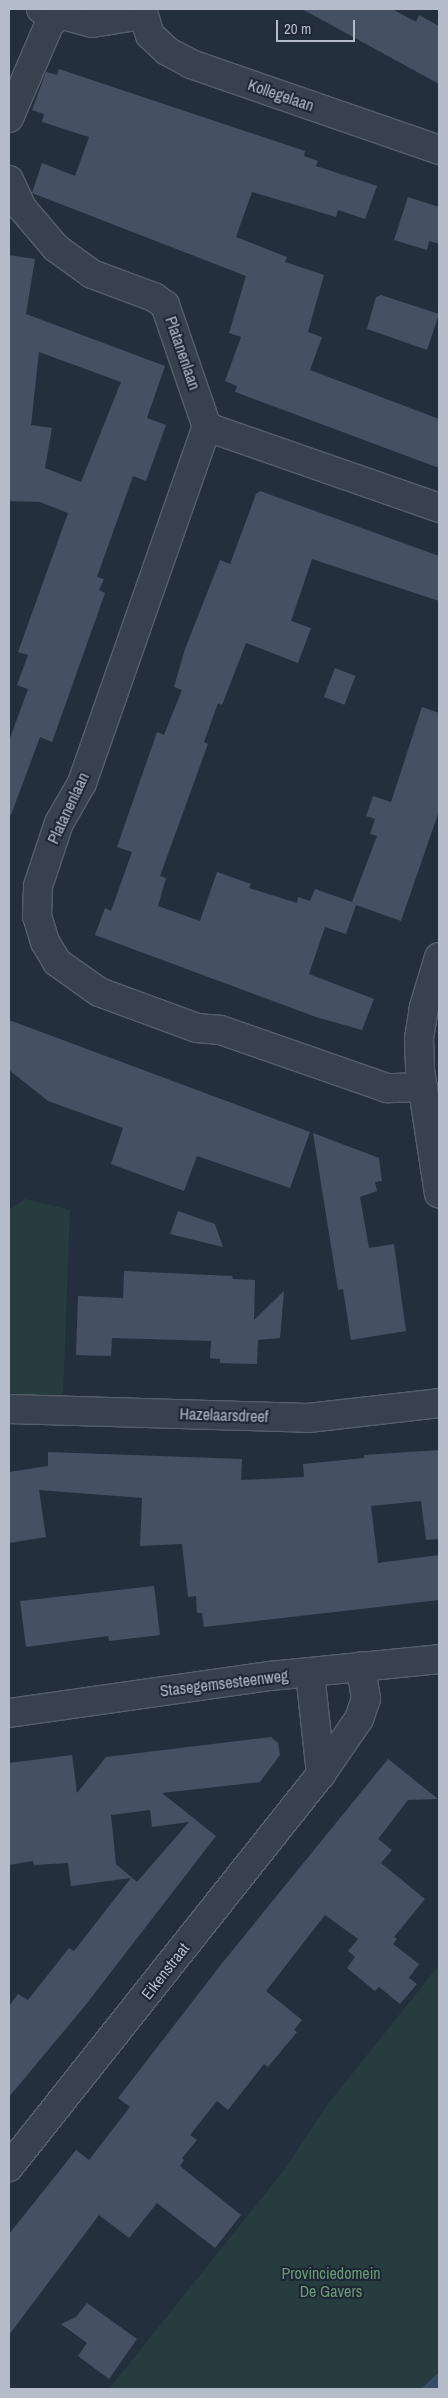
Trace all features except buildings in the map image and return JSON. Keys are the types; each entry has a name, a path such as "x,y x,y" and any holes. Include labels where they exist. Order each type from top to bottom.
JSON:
{"street":[{"name":"Kollegelaan","path":"50,12 92,23 142,12 150,35 167,51 192,64 439,150"},
{"path":"9,118 50,23 50,12"},
{"name":"Platanenlaan","path":"9,180 22,208 56,248 92,274 154,297 165,305 207,427 82,783 59,823 46,856 38,886 37,916 45,942 57,962 98,992 197,1028 220,1030 387,1088 427,1076"},
{"path":"207,427 439,508"},
{"path":"439,957 424,1007 427,1076 439,1194"},
{"name":"Hazelaarsdreef","path":"9,1409 308,1418 439,1403"},
{"name":"Stasegemsesteenweg","path":"9,1713 310,1672 439,1660"},
{"name":"Eikenstraat","path":"9,2168 321,1774 359,1719 366,1700 361,1666"},
{"path":"310,1672 321,1774"}],"green space":[{"path":"25,1199 70,1210 63,1396 9,1393 9,1210"},
{"name":"Provinciedomein De Gavers","path":"439,1965 439,2389 109,2389 285,2169 328,2104"}],"water":[{"path":"439,2372 439,2389 421,2389"}]}
